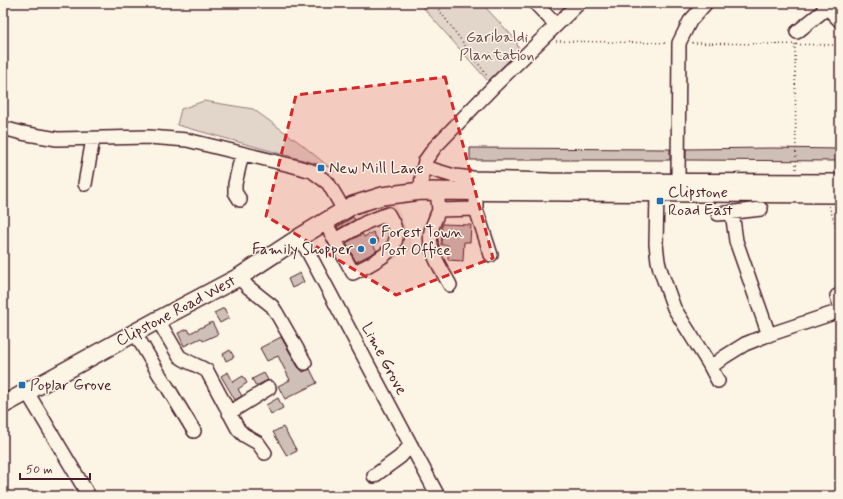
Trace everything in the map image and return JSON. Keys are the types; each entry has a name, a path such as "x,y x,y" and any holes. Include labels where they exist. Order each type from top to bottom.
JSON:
{"main road":[{"path":"351,206 382,196 429,191 833,194"},
{"name":"Clipstone Road West","path":"3,405 135,332 239,277 351,206"}],"street":[{"path":"535,3 556,26"},
{"path":"450,285 435,257 431,245 431,233 439,210 429,191 424,167 425,161 435,146 579,3"},
{"path":"678,180 679,43 690,21 706,3"},
{"path":"796,38 825,5 840,22"},
{"path":"3,128 57,139 150,137 187,140 294,166 312,171 328,183 367,222"},
{"path":"85,184 93,139"},
{"path":"240,200 235,192 235,184 242,154"},
{"path":"424,167 454,176 473,178 550,180 840,181"},
{"path":"476,191 476,209 491,255"},
{"path":"657,193 656,244 660,269 674,308 711,367 718,381"},
{"path":"439,210 476,209"},
{"path":"718,214 761,210"},
{"path":"732,212 736,241 770,335"},
{"path":"325,222 353,273 378,260 391,249 396,238 396,231 388,214 367,222 335,240"},
{"name":"Lime Grove","path":"300,237 438,496"},
{"path":"239,277 248,287 272,306 305,363"},
{"path":"711,367 745,344 840,311"},
{"path":"158,320 179,356 207,371 238,429 244,435 258,443 265,453"},
{"path":"135,332 194,431"},
{"path":"229,412 269,388"},
{"path":"28,392 89,496"},
{"path":"374,476 400,457 411,446"}],"path":[{"path":"434,3 495,85"},
{"path":"796,38 796,181"},
{"path":"540,41 679,43 796,38 840,45"},
{"path":"833,194 840,239"}],"highlighted area":[{"path":"445,77 493,258 396,295 266,216 296,95"}],"shaded area":[{"path":"396,205 415,248 352,281 325,234 358,215 375,209"}],"green space":[{"name":"Garibaldi Plantation","path":"419,3 482,3 516,40 519,51 488,81"},
{"path":"204,101 253,109 300,143 329,167 177,125 181,109"}],"building":[{"path":"470,148 670,149 670,160 470,160"},
{"path":"686,149 840,149 840,161 686,160"},
{"path":"353,217 355,220 338,229 337,227"},
{"path":"442,224 471,225 470,242 464,242 463,261 448,260 448,245 441,245"},
{"name":"Family Shopper","path":"373,232 379,242 373,245 377,251 356,262 346,243 362,234 364,237"},
{"path":"300,273 304,282 292,288 288,279"},
{"path":"224,308 229,318 220,323 214,313"},
{"path":"212,322 218,334 203,341 201,338 184,346 178,333 188,329 190,333"},
{"path":"281,337 298,367 303,372 310,369 317,383 285,399 278,386 290,380 278,356 267,361 260,348"},
{"path":"230,350 234,357 226,361 223,354"},
{"path":"228,372 233,382 243,376 247,383 238,389 242,396 235,400 221,376"},
{"path":"264,373 268,380 256,386 252,379"},
{"path":"278,398 283,408 271,414 266,405"},
{"path":"283,427 297,451 287,456 273,432"}],"place":[{"name":"New Mill Lane","path":"321,168"},
{"name":"Clipstone Road East","path":"660,201"},
{"name":"Forest Town Post Office","path":"373,241"},
{"name":"Family Shopper","path":"361,249"},
{"name":"Poplar Grove","path":"22,385"}]}
